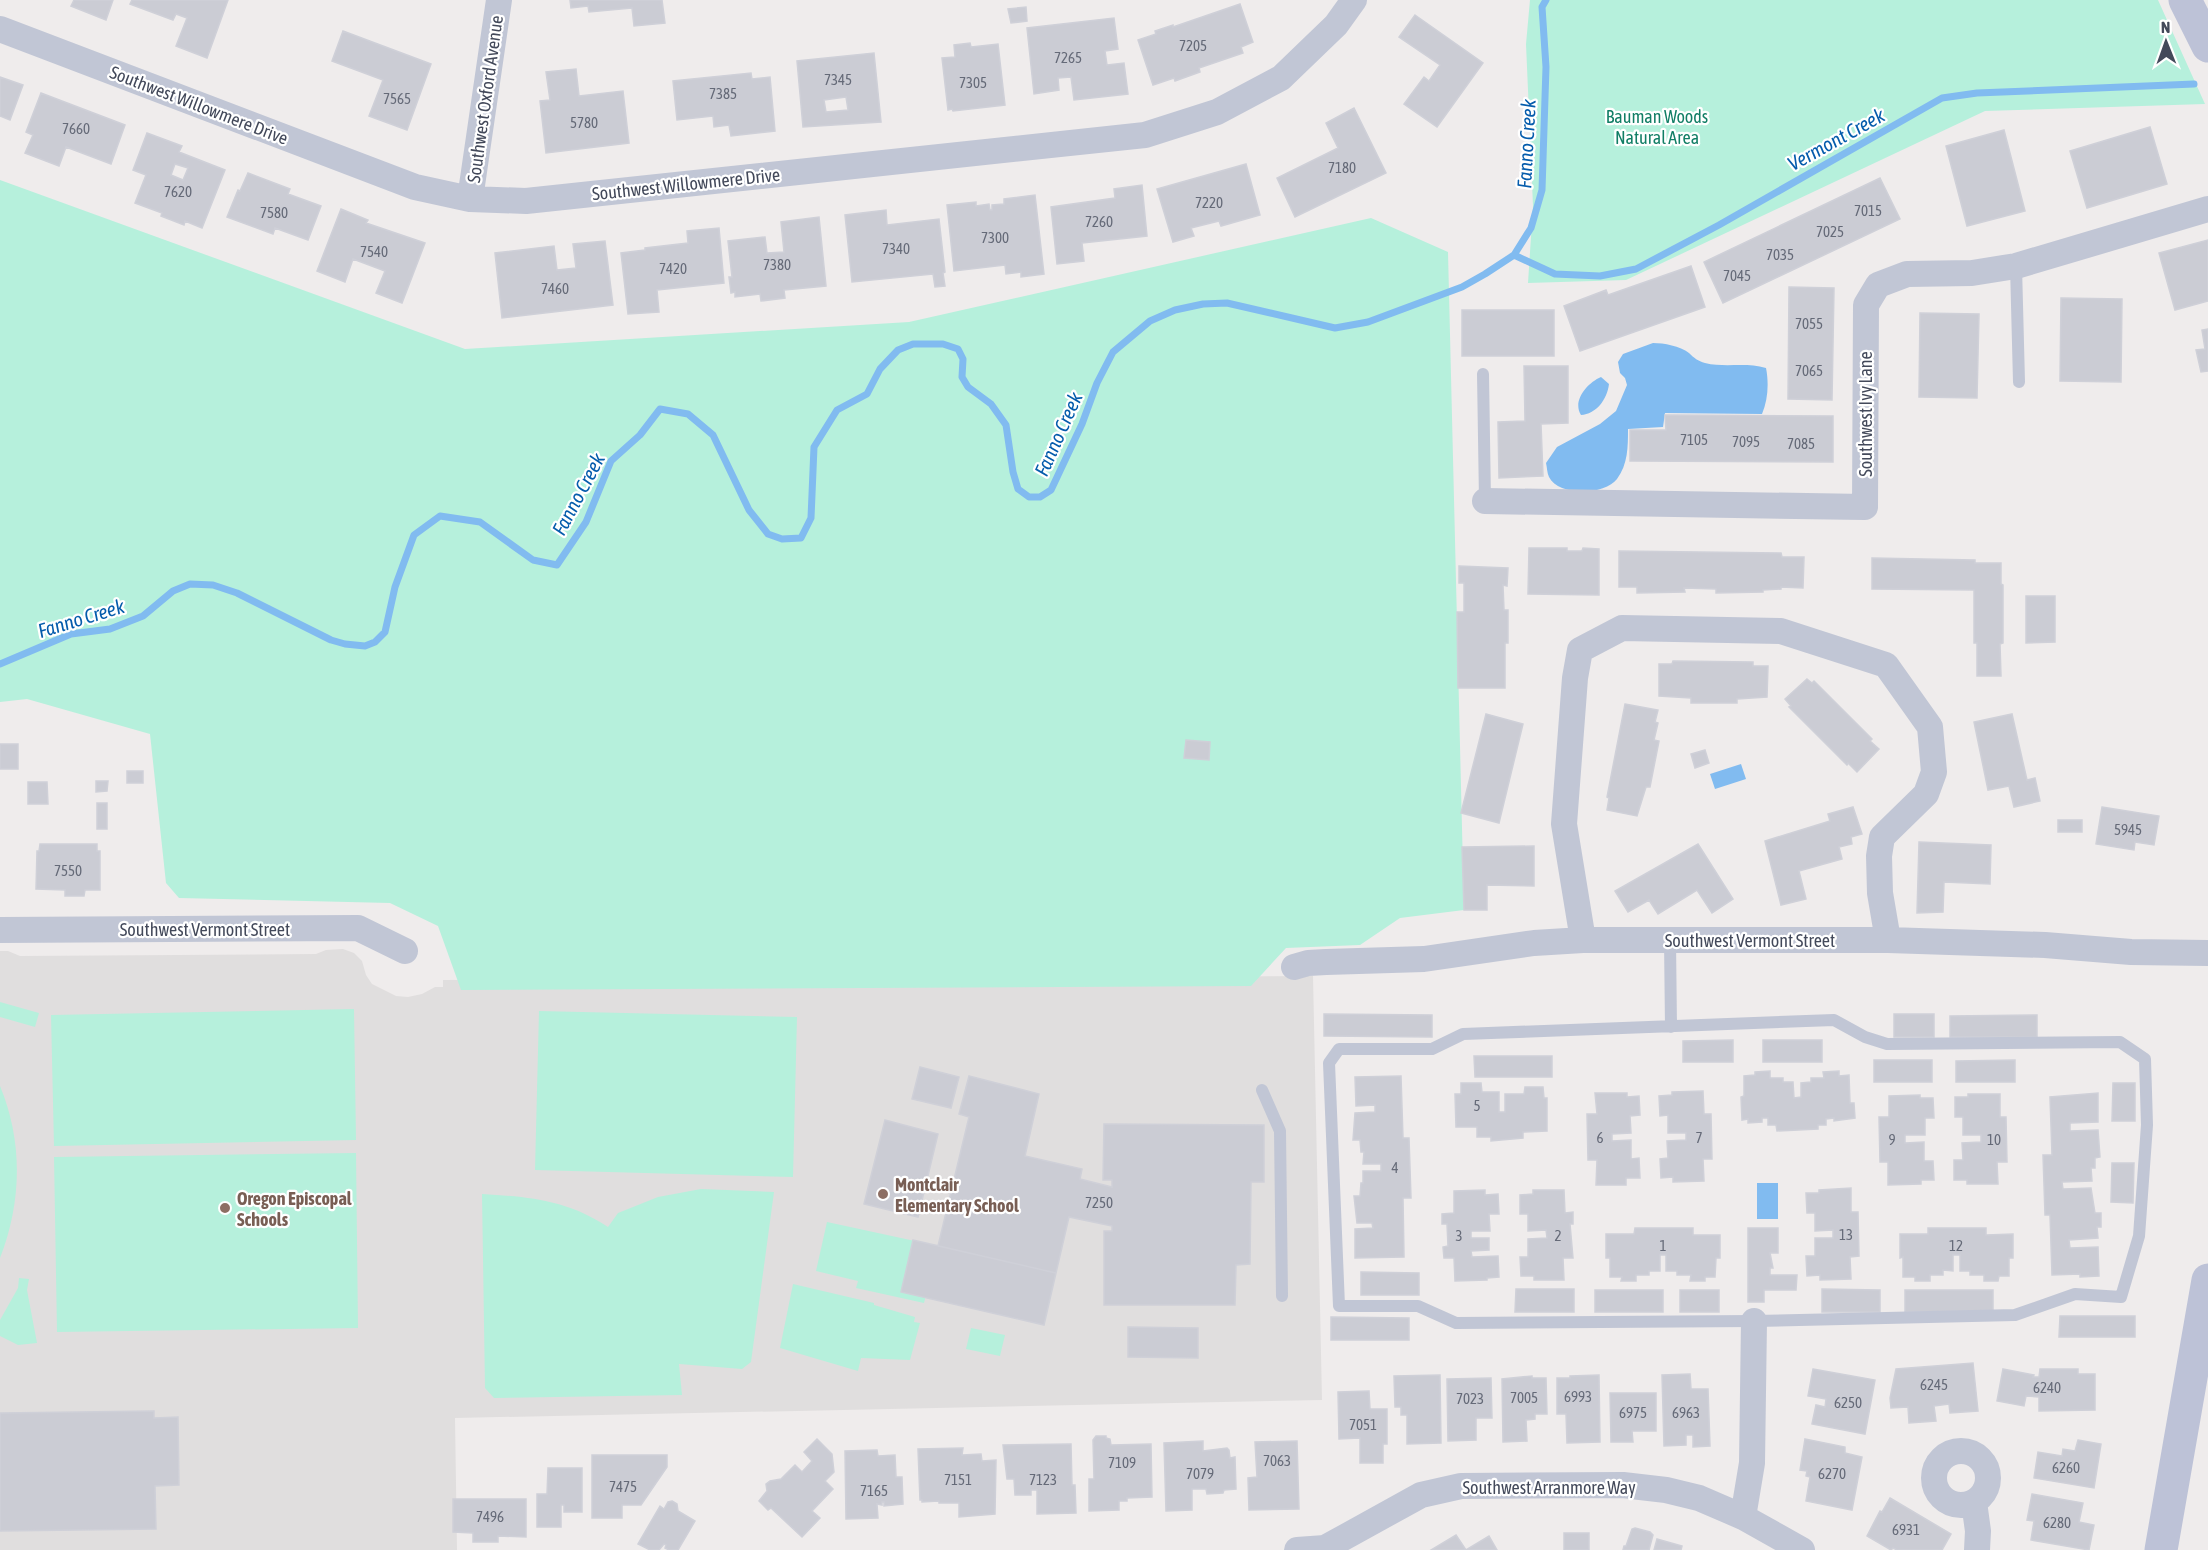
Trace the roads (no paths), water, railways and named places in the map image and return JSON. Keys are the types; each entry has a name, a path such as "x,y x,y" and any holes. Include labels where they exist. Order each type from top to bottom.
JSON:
{"main road":[{"path":"2185,0 2208,46"},
{"path":"2161,1550 2208,1280"}],"street":[{"name":"Southwest Oxford Avenue","path":"470,199 499,0"},
{"name":"Southwest Willowmere Drive","path":"0,29 415,187 470,199 526,201 1144,135 1217,112 1281,78 1336,25 1354,0"},
{"name":"Southwest Ivy Lane","path":"1485,501 1865,507 1866,305 1878,285 1907,274 1972,273 2016,266 2208,209"},
{"path":"1583,940 1564,824 1575,678 1580,650 1622,628 1781,631 1887,665 1930,727 1934,772 1926,794 1882,837 1879,856 1880,893 1888,940"},
{"name":"Southwest Vermont Street","path":"0,930 358,928 405,951"},
{"name":"Southwest Vermont Street","path":"1294,967 1326,962 1424,959 1534,944 1583,940 1888,940 2045,945 2131,952 2208,953"},
{"path":"1743,1517 1752,1463 1754,1321"},
{"name":"Southwest Arranmore Way","path":"1297,1550 1325,1548 1421,1495 1461,1486 1645,1487 1699,1498 1743,1517 1802,1550"},
{"path":"1974,1502 1978,1531 1977,1550"}],"lane":[{"path":"2016,266 2019,382"},
{"path":"1483,374 1485,501"},
{"path":"1670,940 1671,1027"},
{"path":"1834,1020 1865,1037 1887,1044 2120,1042 2145,1059 2147,1125 2139,1236 2121,1297 2074,1294 2015,1315 1754,1321 1456,1323 1418,1306 1339,1306 1329,1064 1340,1049 1432,1049 1463,1034 1671,1027 1834,1020"},
{"path":"1262,1090 1280,1131 1282,1296"}],"water":[{"path":"1653,343 1681,348 1705,363 1766,368 1766,403 1762,414 1665,413 1663,427 1628,429 1625,461 1621,473 1611,484 1593,491 1572,491 1554,483 1548,475 1546,463 1557,447 1600,424 1616,411 1627,385 1620,373 1618,362 1623,354"},
{"path":"1601,377 1609,384 1603,401 1596,409 1581,415 1578,404 1582,393"},
{"path":"1741,764 1746,779 1715,789 1710,774"},
{"path":"1757,1183 1778,1183 1778,1219 1757,1219"}],"waterway":[{"name":"Fanno Creek","path":"0,664 71,634 110,629 143,616 173,591 190,584 213,585 237,593 331,640 365,646 375,642 385,632 395,587 414,535 440,516 480,522 533,560 557,565 586,522 611,461 640,435 660,409 688,414 713,435 749,510 768,534 782,539 801,538 811,518 814,447 837,410 867,394 880,369 898,350 913,344 943,344 958,349 963,359 962,377 968,387 991,404 1006,425 1018,489 1029,497 1040,497 1051,490 1082,424 1097,383 1113,352 1150,321 1175,310 1203,304 1227,303 1335,328 1368,322 1462,287 1514,255 1531,228 1542,190 1546,67 1542,7 1546,0"},
{"name":"Vermont Creek","path":"1514,255 1555,274 1600,276 1636,269 1719,225 1942,98 1977,93 2194,84"}],"place":[{"name":"Montclair Elementary School","path":"883,1194"},
{"name":"Oregon Episcopal Schools","path":"225,1208"}],"park label":[{"name":"Bauman Woods Natural Area","path":"1657,126"}]}
